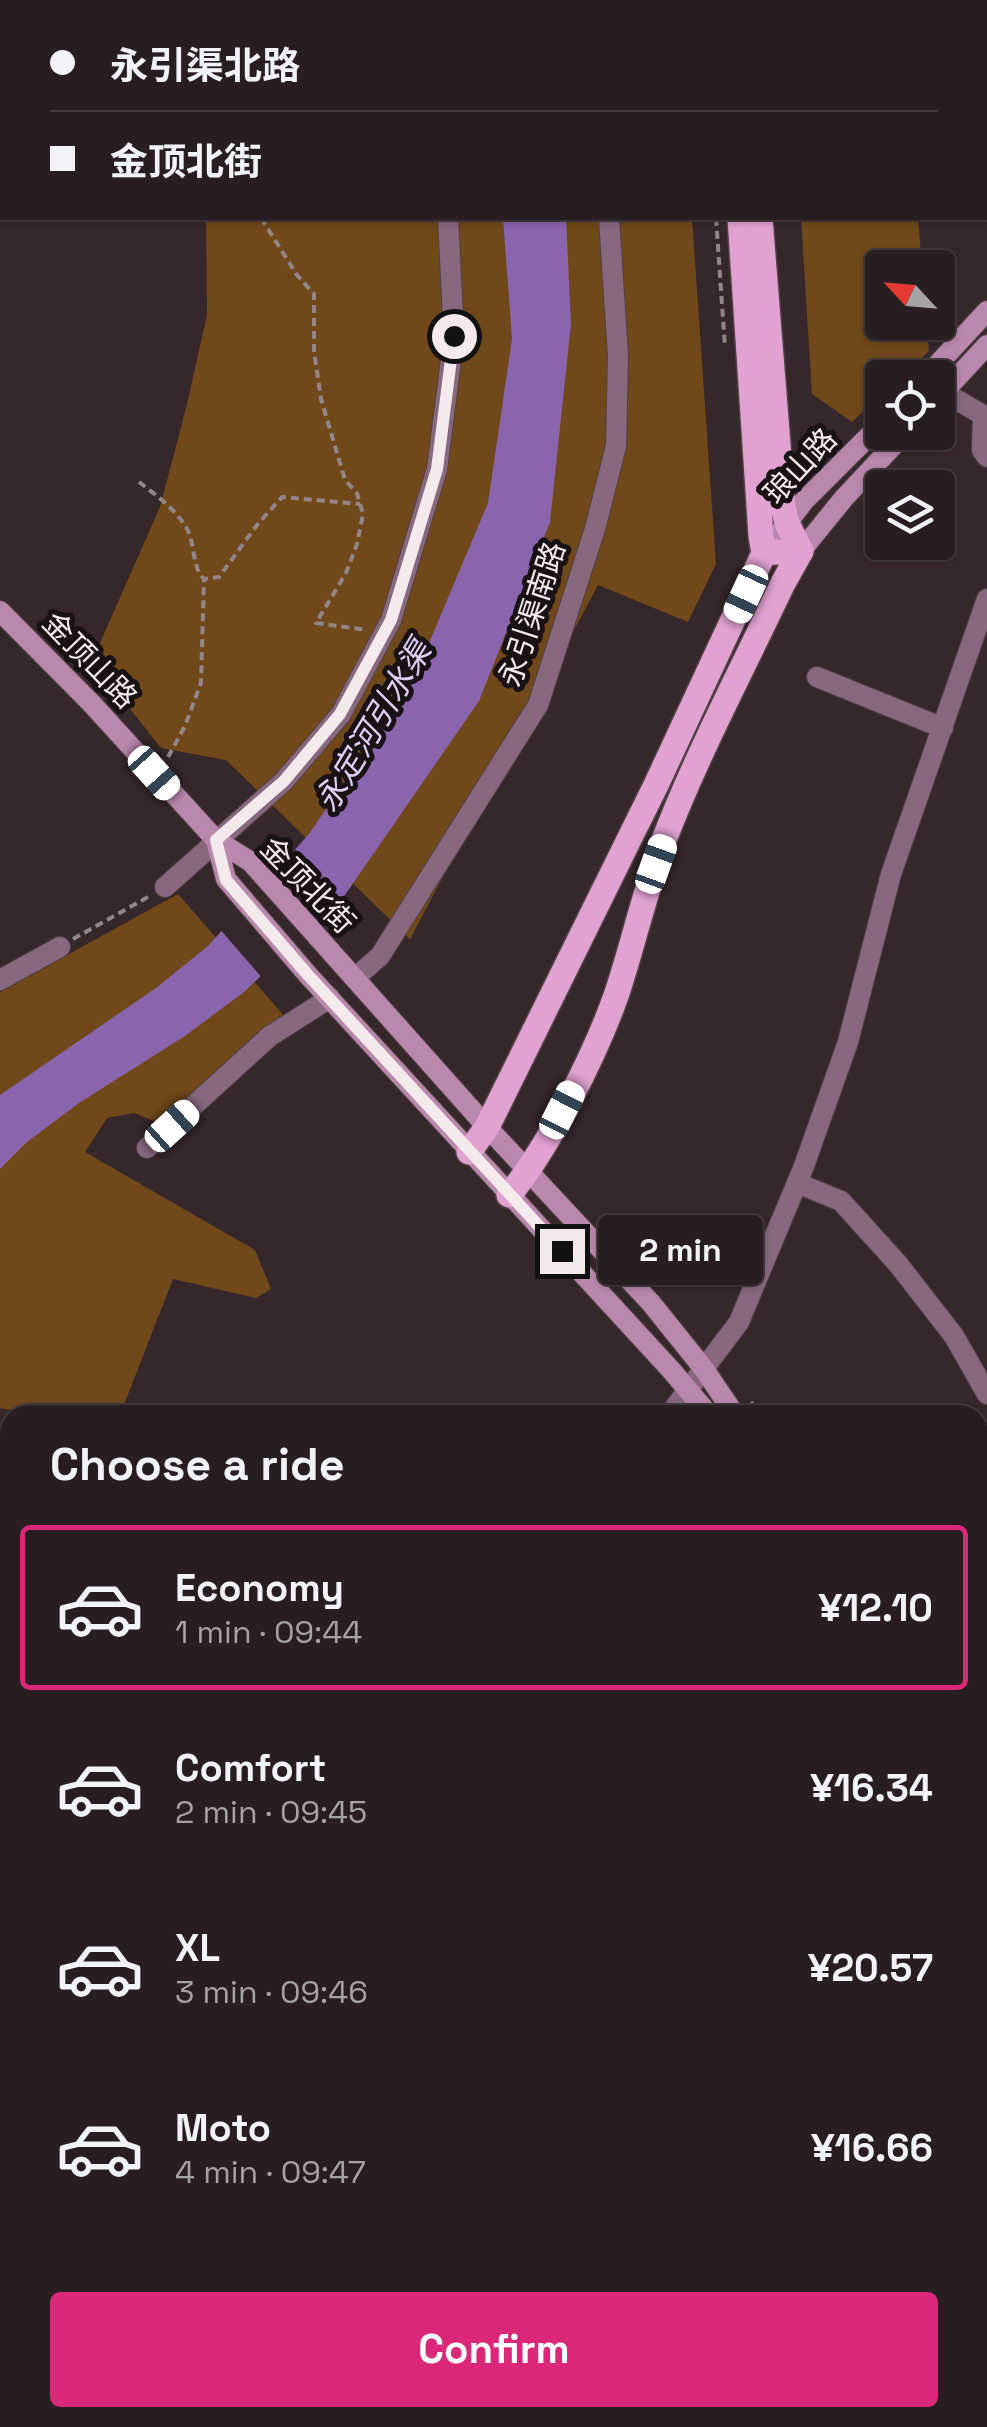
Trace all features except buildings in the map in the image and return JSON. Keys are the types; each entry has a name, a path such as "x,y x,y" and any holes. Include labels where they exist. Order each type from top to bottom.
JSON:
{"main road":[{"path":"469,1152 486,1127 647,802 764,553 740,220"},
{"path":"760,220 786,523 802,551"},
{"path":"942,360 987,311"},
{"path":"955,379 987,345"},
{"name":"琅山路","path":"764,553 786,523 865,441"},
{"name":"琅山路","path":"802,551 889,450"},
{"path":"764,553 802,551"},
{"path":"510,1195 528,1172 590,1054 615,998 646,891 682,798 783,583 802,551"},
{"name":"金顶山路","path":"0,611 216,840"},
{"name":"金顶北街","path":"216,840 258,870 486,1127 651,1303 728,1405"},
{"name":"金顶北街","path":"216,840 226,880 701,1405"}],"street":[{"path":"165,887 284,781 340,714 391,620 437,469 454,336 448,220"},
{"name":"永引渠南路","path":"355,978 380,956 538,704 595,528 616,446 618,356 609,220"},
{"path":"955,402 983,415 982,450 987,457"},
{"path":"678,1405 739,1322 797,1183 848,1042 890,874 987,599"},
{"path":"817,677 943,728"},
{"path":"0,980 60,946"},
{"path":"147,1148 270,1036 330,998"},
{"path":"797,1183 841,1200 954,1336 987,1394"}],"path":[{"path":"262,220 297,275 314,294 314,352 320,398 344,480 357,494 363,514 352,559 316,623 365,629 382,638"},
{"path":"139,482 169,507 186,528 194,549 196,571 204,579 201,683 185,726 154,773"},
{"path":"204,579 219,577 282,497 360,504"},
{"path":"60,946 165,887"}],"shaded area":[{"path":"206,220 692,220 716,564 688,622 598,585 410,939 226,760 161,748 92,661 160,507 207,315"},
{"path":"503,220 566,220 571,324 550,522 479,701 345,895 244,992 185,1036 79,1103 27,1142 0,1169 0,1095 156,988 208,946 309,834 413,681 488,503 512,339"},
{"path":"801,220 918,220 921,250 865,250 865,340 928,340 929,351 919,360 865,360 865,410 852,422 812,394"},
{"path":"178,894 286,1018 159,1123 134,1113 107,1118 85,1152 255,1250 271,1289 256,1298 173,1279 124,1405 0,1405 0,992"}],"pier":[{"path":"292,846 343,905 264,980 218,927"}],"route":[{"path":"454,336 437,469 391,620 340,714 284,781 216,840 226,880 562,1251"}],"water label":[{"name":"永定河引水渠","path":"373,726"}]}
